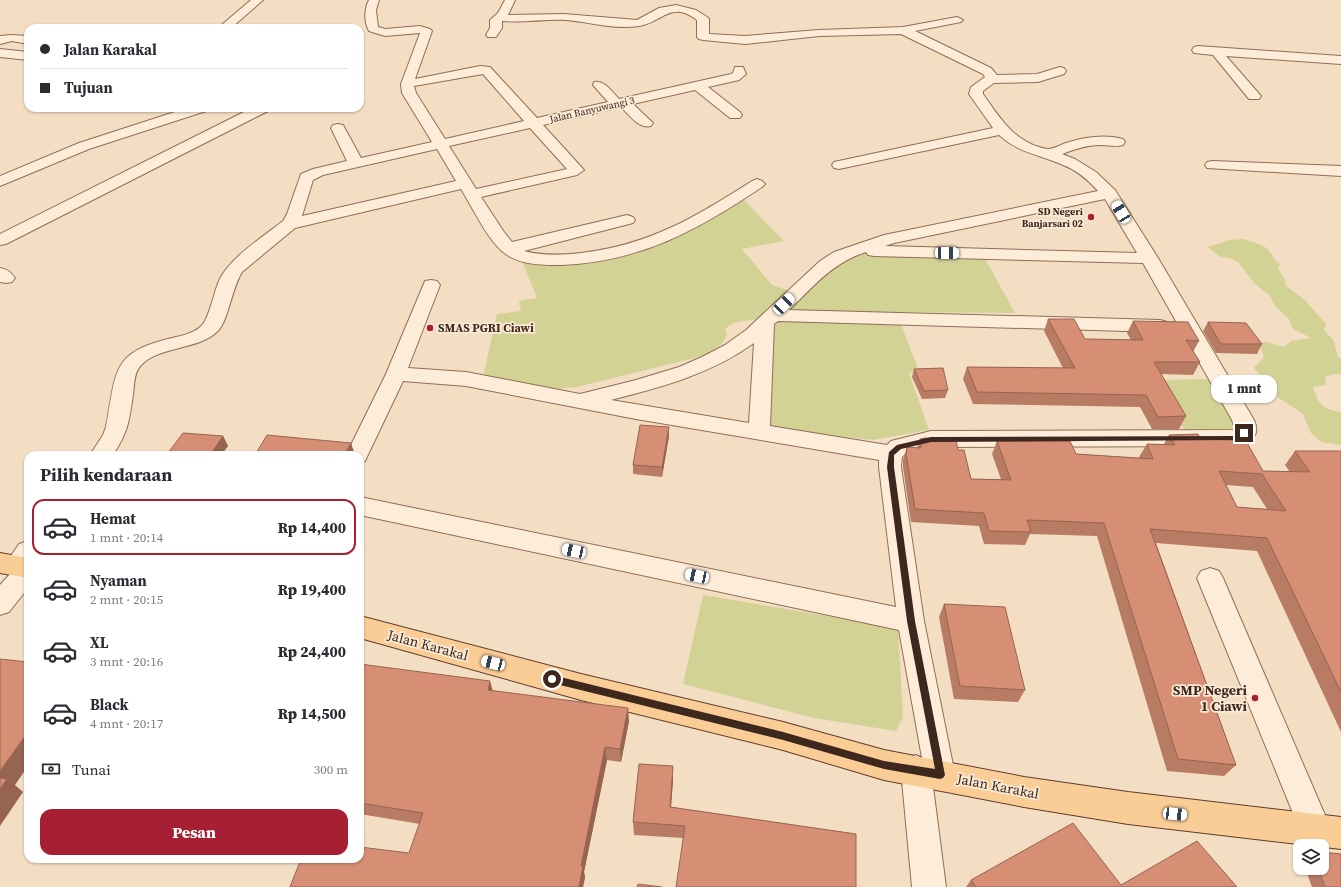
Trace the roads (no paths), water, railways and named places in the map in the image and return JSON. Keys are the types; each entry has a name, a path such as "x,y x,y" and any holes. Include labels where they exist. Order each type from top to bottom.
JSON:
{"main road":[{"name":"Jalan Karakal","path":"364,627 581,687 783,736 884,765 928,772 1024,792 1128,808 1328,831"}],"street":[{"path":"229,24 258,0"},
{"path":"374,0 370,5 370,11 373,29 375,31 426,31 407,84 407,89 411,98 497,235 509,249 527,258 564,259 633,249 683,229 758,184"},
{"path":"492,36 496,28 496,20 503,14 510,0"},
{"path":"500,18 565,17 638,23 651,19 659,11 671,8 689,10 699,15 703,19 703,37 733,40 755,40 819,33 903,30 957,20"},
{"path":"903,30 987,71 992,77 991,79"},
{"path":"0,40 12,38 24,40"},
{"path":"1198,50 1341,60"},
{"path":"1216,51 1254,96"},
{"path":"0,53 24,56"},
{"path":"104,451 117,427 127,371 131,363 140,356 152,350 199,336 207,332 212,326 228,280 235,269 290,224 576,170 484,70 407,84"},
{"name":"Jalan Banyuwangi 3","path":"290,224 295,214 306,177 318,172 735,77 740,74 740,70"},
{"path":"929,887 928,772 911,621 890,467 891,454 899,447 931,440 1233,438 1244,433 1246,427 1149,258 1109,193 1091,175 1079,166 1049,154 1020,145 1002,130 976,94 976,90 991,79 1038,78 1060,71"},
{"path":"599,85 619,103 646,123"},
{"path":"697,85 735,115"},
{"path":"0,181 84,146 189,112"},
{"path":"0,240 255,112"},
{"path":"338,128 356,163"},
{"path":"839,165 1002,130"},
{"path":"1049,154 1069,146 1097,140 1118,142"},
{"path":"1212,165 1341,171"},
{"path":"578,402 664,379 698,368 726,353 769,319 826,265 840,256 854,250 890,239 1109,193"},
{"path":"509,249 627,220"},
{"path":"854,250 1149,258"},
{"path":"359,451 396,374 431,285"},
{"path":"769,319 1189,327"},
{"path":"759,432 769,319"},
{"path":"396,374 466,379 578,402 891,454"},
{"path":"364,507 911,621"},
{"path":"0,604 20,564"},
{"path":"1210,578 1328,831"}],"place":[{"name":"SD Negeri Banjarsari 02","path":"1091,217"},
{"name":"SMAS PGRI Ciawi","path":"430,328"},
{"name":"SMP Negeri 1 Ciawi","path":"1255,698"}]}
